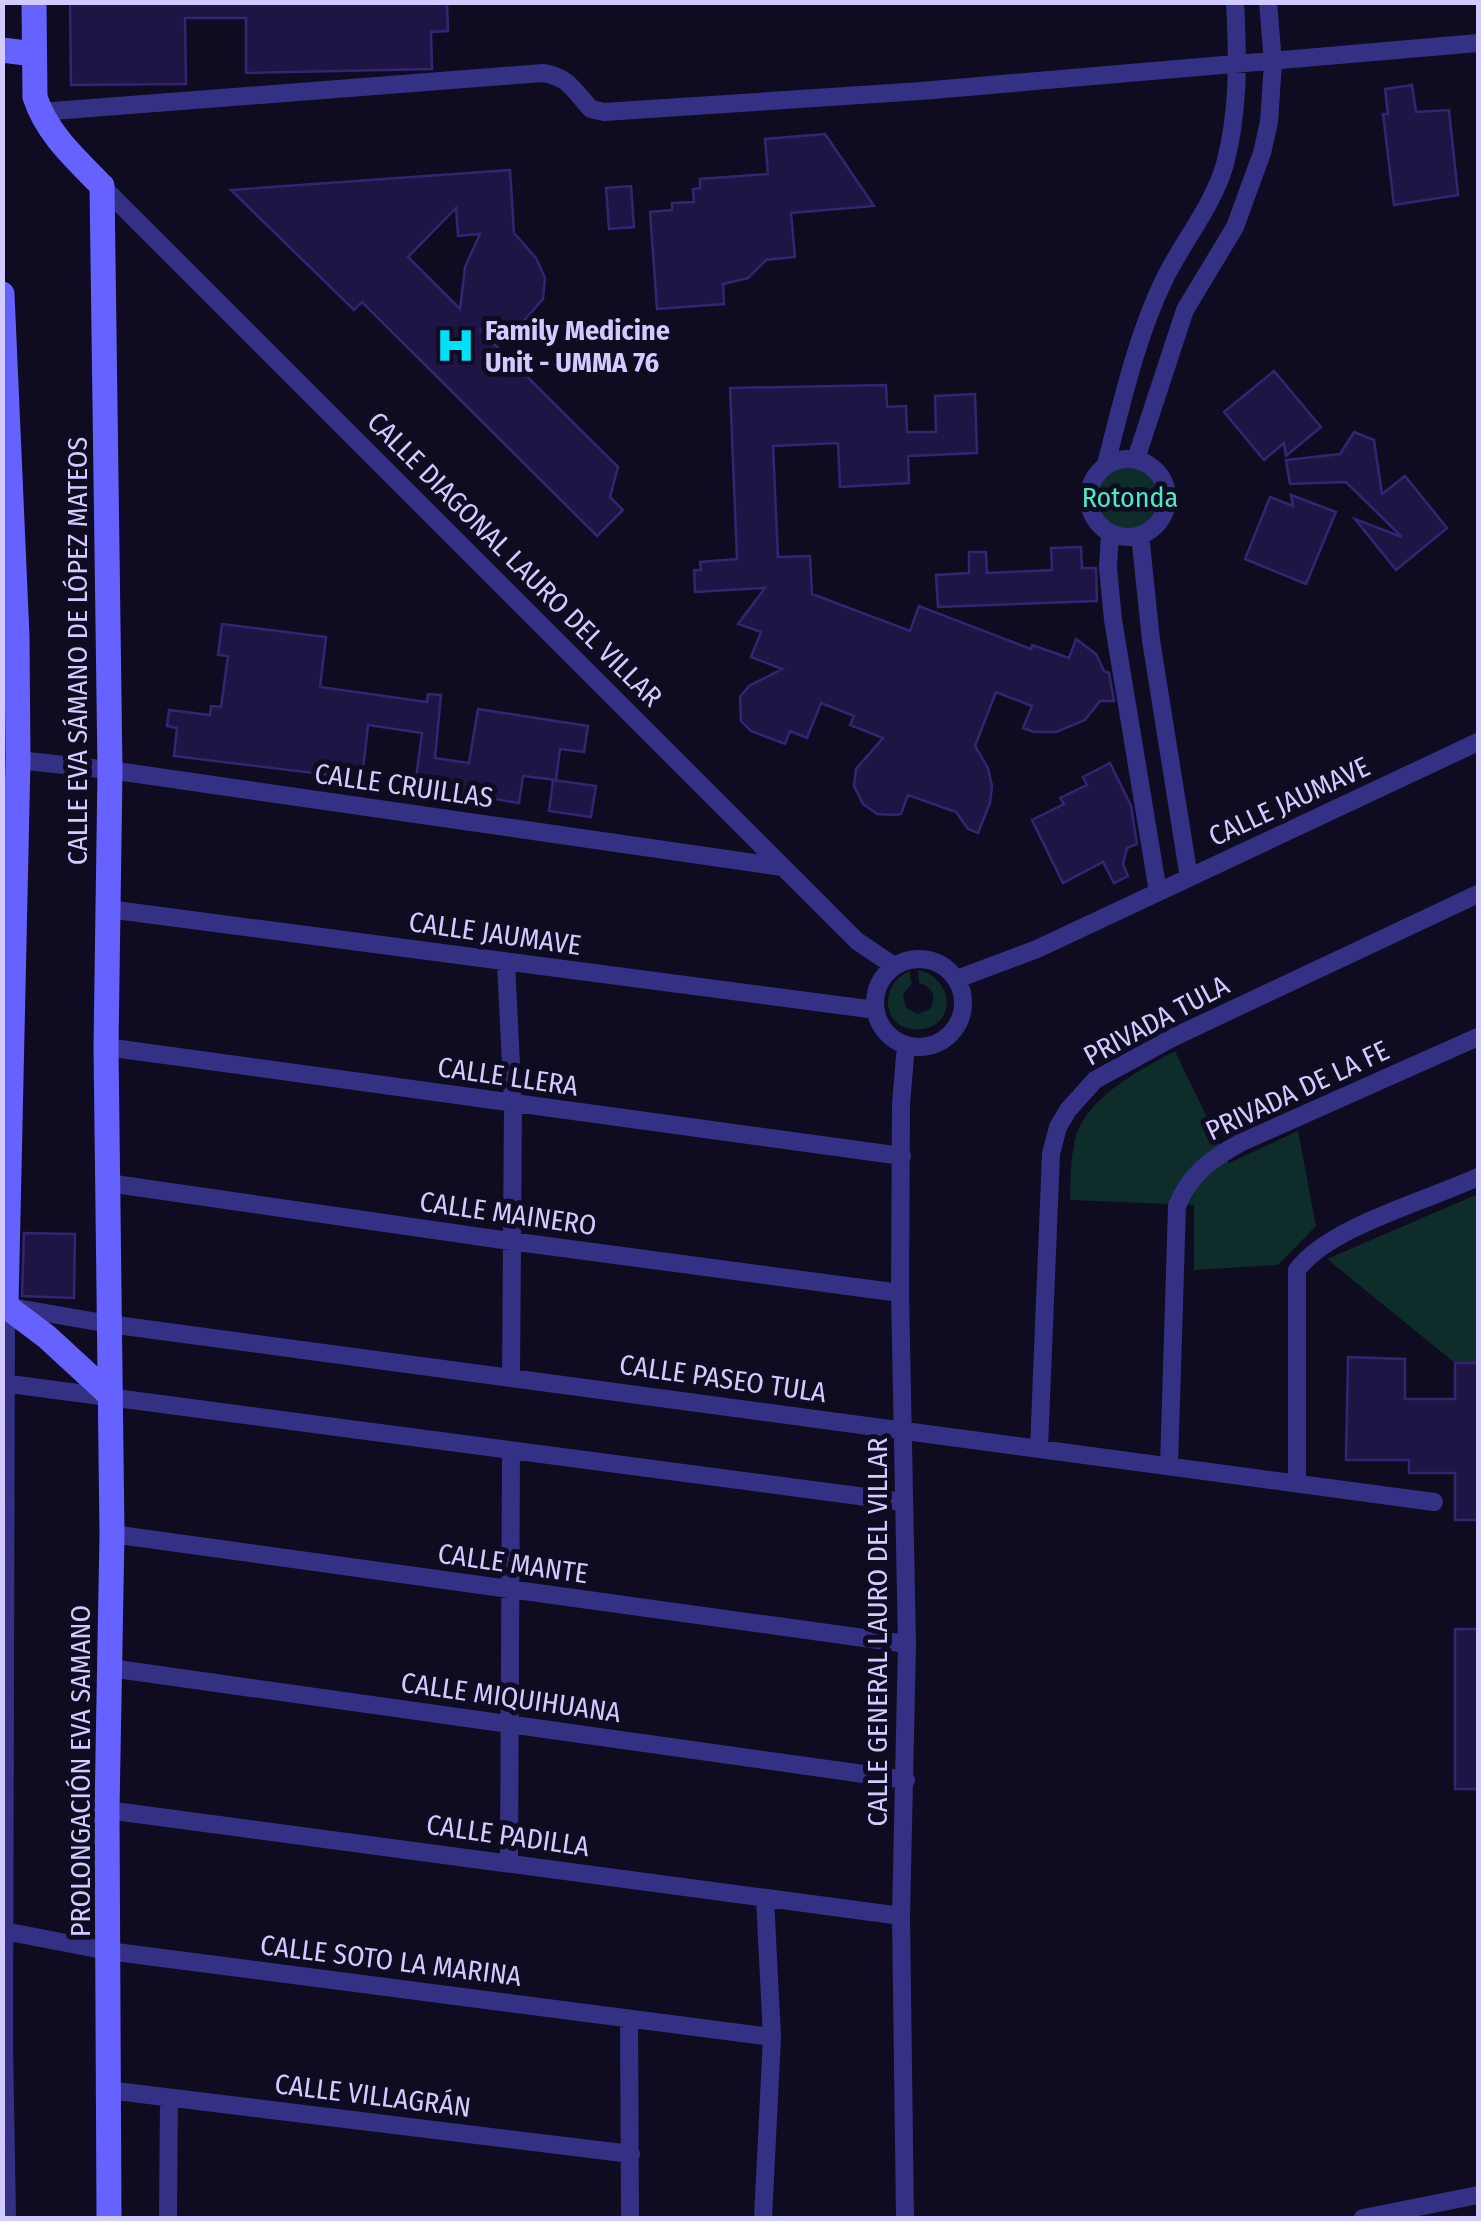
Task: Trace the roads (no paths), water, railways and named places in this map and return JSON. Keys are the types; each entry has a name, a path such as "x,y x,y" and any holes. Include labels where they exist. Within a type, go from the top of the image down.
{"main road":[{"path":"34,2 35,97 40,112 62,145 102,186"},
{"path":"2,50 34,54"},
{"name":"CALLE EVA SÁMANO DE LÓPEZ MATEOS","path":"102,186 110,770 106,1047 109,1324"},
{"path":"2,294 10,636 18,760 4,1306 47,1338 110,1396"},
{"name":"PROLONGACIÓN EVA SAMANO","path":"109,1324 109,2218"}],"street":[{"path":"1106,464 1136,459 1154,468 1166,485 1163,515 1150,531 1130,537 1110,533 1094,520 1088,500 1092,480 1106,464 1137,350 1163,282 1214,193 1225,164 1238,66 1236,2"},
{"path":"1136,459 1185,310 1235,227 1254,179 1269,122 1273,63 1268,2"},
{"path":"40,112 543,73 560,76 573,85 592,109 604,112 1238,66 1478,44"},
{"name":"CALLE DIAGONAL LAURO DEL VILLAR","path":"102,186 856,942 894,966"},
{"path":"1110,533 1112,620 1158,892"},
{"path":"1140,535 1151,640 1189,878"},
{"name":"CALLE JAUMAVE","path":"957,979 1037,949 1478,742"},
{"name":"CALLE CRUILLAS","path":"18,760 782,867"},
{"name":"PRIVADA TULA","path":"1040,1448 1051,1154 1068,1110 1095,1080 1150,1050 1478,894"},
{"name":"CALLE JAUMAVE","path":"108,909 876,1010"},
{"path":"909,960 932,960 957,979 964,1004 957,1026 940,1042 918,1047 906,1045 887,1033 876,1010 877,990 894,966 909,960"},
{"path":"506,962 513,1105 511,1378"},
{"name":"PRIVADA DE LA FE","path":"1169,1466 1177,1206 1184,1188 1212,1158 1240,1142 1478,1036"},
{"name":"CALLE GENERAL LAURO DEL VILLAR","path":"905,2218 901,1916 907,1644 900,1293 902,1076 906,1045"},
{"name":"CALLE LLERA","path":"106,1047 902,1156"},
{"path":"1297,1483 1297,1270 1308,1256 1346,1232 1478,1177"},
{"name":"CALLE MAINERO","path":"108,1183 900,1293"},
{"path":"4,1306 4,2046 8,2218"},
{"name":"CALLE PASEO TULA","path":"4,1306 109,1324 1434,1502"},
{"path":"4,1383 904,1502"},
{"path":"510,1864 511,1451"},
{"name":"CALLE MANTE","path":"112,1534 907,1644"},
{"name":"CALLE MIQUIHUANA","path":"110,1668 906,1780"},
{"name":"CALLE PADILLA","path":"107,1810 901,1916"},
{"path":"763,2218 772,2037 765,1898"},
{"name":"CALLE SOTO LA MARINA","path":"4,1931 108,1952 772,2037"},
{"path":"629,2019 630,2218"},
{"name":"CALLE VILLAGRÁN","path":"108,2090 631,2154"},
{"path":"168,2218 169,2098"},
{"path":"1363,2218 1478,2195"}],"place":[{"name":"Family Medicine Unit - UMMA 76","path":"455,346"}],"park label":[{"name":"Rotonda","path":"1130,497"}]}
